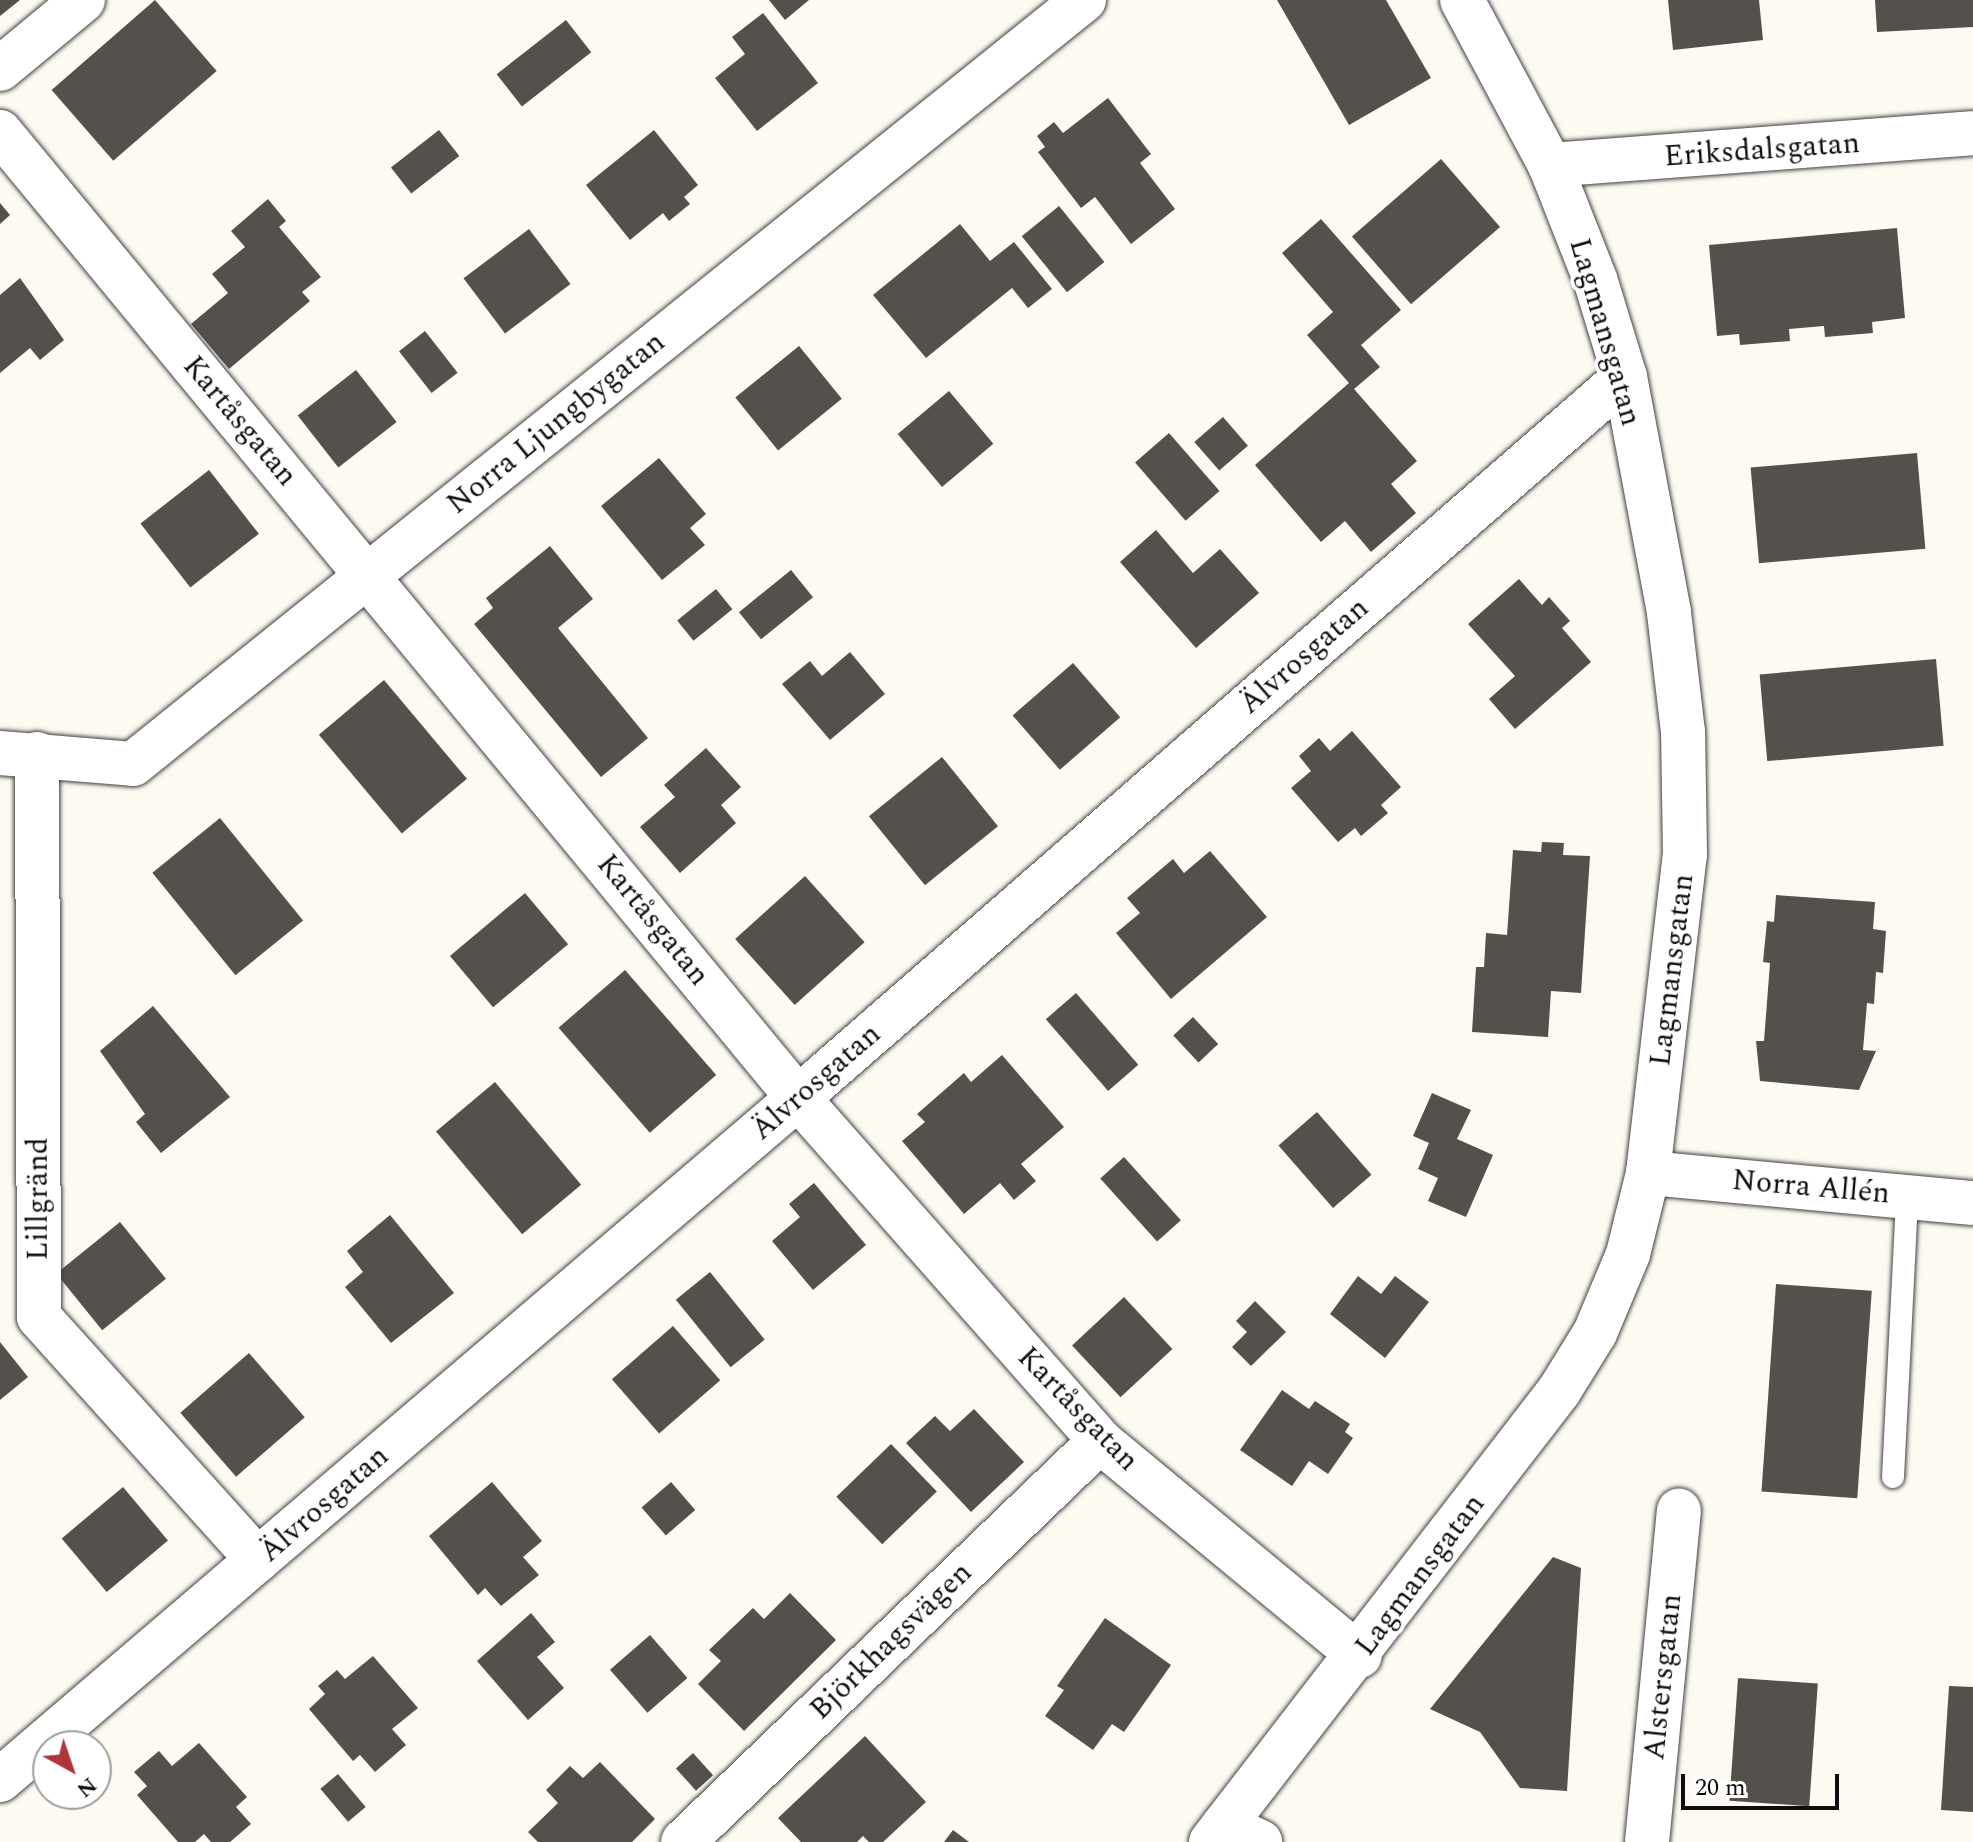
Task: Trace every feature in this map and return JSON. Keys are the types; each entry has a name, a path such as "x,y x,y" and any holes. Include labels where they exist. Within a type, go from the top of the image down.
{"street":[{"path":"0,69 83,0"},
{"name":"Norra Ljungbygatan","path":"19,754 133,764 1084,0"},
{"name":"Lagmansgatan","path":"1232,1836 1360,1656 1559,1391 1595,1333 1628,1254 1648,1173 1685,855 1683,732 1669,612 1625,377 1595,279 1550,165 1462,0"},
{"name":"Kartåsgatan","path":"0,132 798,1098 1100,1441 1360,1656"},
{"name":"Eriksdalsgatan","path":"1550,165 1973,133"},
{"name":"Älvrosgatan","path":"0,1780 798,1098 1625,377"},
{"name":"Lillgränd","path":"19,754 39,1317 258,1560"},
{"name":"Norra Allén","path":"1648,1173 1973,1203"},
{"name":"Björkhagsvägen","path":"683,1842 1100,1441"},
{"name":"Alstersgatan","path":"1647,1842 1679,1511"}],"lane":[{"path":"1893,1477 1907,1196"}],"building":[{"path":"0,0 20,0 0,16"},
{"path":"155,0 217,71 113,161 52,90"},
{"path":"769,0 809,0 785,20"},
{"path":"1277,0 1386,0 1431,78 1349,125"},
{"path":"1668,0 1759,0 1763,40 1673,50"},
{"path":"1875,0 1973,0 1973,27 1877,32"},
{"path":"763,13 818,83 757,131 715,78 745,54 732,37"},
{"path":"566,20 591,52 522,106 497,74"},
{"path":"1108,98 1151,154 1140,163 1175,209 1131,244 1095,197 1081,208 1038,152 1045,147 1037,136 1054,122 1063,133"},
{"path":"439,130 459,156 411,194 391,168"},
{"path":"654,130 698,185 684,197 690,204 669,221 663,213 630,240 586,185"},
{"path":"1441,159 1500,227 1411,304 1352,236"},
{"path":"268,199 286,221 279,227 321,277 302,292 310,301 229,369 191,324 228,293 212,274 245,247 231,231"},
{"path":"0,203 10,215 0,224"},
{"path":"1059,206 1104,262 1067,292 1022,236"},
{"path":"1321,219 1401,310 1361,345 1380,367 1354,389 1417,461 1391,484 1416,513 1371,552 1345,521 1321,542 1255,465 1349,383 1307,335 1333,312 1282,253"},
{"path":"960,224 990,261 1014,242 1052,289 1028,308 1012,288 926,358 873,295"},
{"path":"1897,228 1905,318 1872,322 1873,333 1825,337 1824,326 1789,329 1790,341 1740,345 1739,334 1717,336 1709,245"},
{"path":"529,229 571,284 505,333 464,278"},
{"path":"20,278 64,340 40,360 30,348 0,373 0,295"},
{"path":"425,331 458,373 432,393 399,351"},
{"path":"799,346 842,399 778,450 735,398"},
{"path":"356,370 397,422 338,468 298,416"},
{"path":"949,391 993,444 942,487 898,434"},
{"path":"1223,417 1248,446 1219,471 1194,442"},
{"path":"1169,433 1220,491 1186,521 1135,463"},
{"path":"1917,453 1925,549 1759,563 1751,468"},
{"path":"659,458 706,514 690,528 705,545 662,580 601,506"},
{"path":"209,470 259,534 190,587 140,524"},
{"path":"1156,530 1193,573 1220,549 1259,593 1196,648 1120,562"},
{"path":"550,546 593,599 558,628 648,738 601,777 474,624 493,608 486,598"},
{"path":"791,570 813,597 761,639 739,612"},
{"path":"1519,579 1542,605 1549,597 1570,621 1562,628 1591,662 1515,729 1489,699 1515,676 1468,624"},
{"path":"716,589 732,609 694,641 677,620"},
{"path":"850,652 885,694 830,740 782,684 810,661 822,676"},
{"path":"1936,659 1944,746 1767,761 1760,674"},
{"path":"1073,663 1120,717 1060,770 1013,715"},
{"path":"384,680 467,779 402,833 319,735"},
{"path":"1352,731 1401,787 1381,805 1388,813 1361,836 1355,828 1338,842 1291,788 1311,771 1299,756 1319,738 1330,751"},
{"path":"706,748 741,787 721,805 736,823 680,873 640,827 675,797 664,785"},
{"path":"942,757 998,826 925,885 869,816"},
{"path":"220,818 303,921 235,975 152,873"},
{"path":"1542,842 1564,843 1563,855 1590,856 1581,993 1551,991 1548,1037 1472,1032 1476,967 1484,967 1486,933 1507,935 1513,850 1541,852"},
{"path":"1210,851 1267,917 1171,999 1116,933 1140,913 1127,898 1173,859 1184,873"},
{"path":"805,876 865,942 795,1005 735,939"},
{"path":"525,893 568,944 493,1007 450,956"},
{"path":"1776,895 1875,902 1873,929 1886,931 1883,973 1876,972 1874,1004 1867,1003 1863,1050 1876,1051 1859,1090 1760,1081 1756,1041 1764,1041 1770,963 1763,962 1767,921 1774,922"},
{"path":"625,970 716,1075 650,1133 559,1028"},
{"path":"1076,993 1138,1065 1108,1091 1046,1019"},
{"path":"153,1006 230,1097 161,1153 136,1122 145,1114 100,1051"},
{"path":"1193,1017 1218,1044 1198,1062 1173,1035"},
{"path":"1002,1055 1064,1127 1021,1164 1036,1181 1014,1200 1000,1183 964,1214 902,1141 925,1122 917,1114 964,1073 971,1082"},
{"path":"495,1082 581,1185 522,1234 436,1131"},
{"path":"1432,1093 1471,1110 1457,1139 1493,1155 1466,1217 1428,1201 1438,1178 1418,1169 1429,1143 1413,1136"},
{"path":"1317,1112 1371,1175 1333,1208 1279,1145"},
{"path":"1124,1157 1181,1220 1157,1242 1100,1178"},
{"path":"814,1183 866,1245 813,1290 772,1241 800,1217 789,1204"},
{"path":"390,1215 454,1293 391,1343 345,1287 363,1272 347,1251"},
{"path":"120,1222 166,1279 102,1330 56,1274"},
{"path":"710,1272 765,1340 731,1367 676,1300"},
{"path":"1358,1276 1381,1294 1395,1276 1429,1302 1385,1358 1330,1314"},
{"path":"1776,1284 1872,1291 1857,1498 1761,1491"},
{"path":"1124,1297 1172,1349 1120,1397 1072,1345"},
{"path":"1255,1301 1286,1332 1251,1366 1232,1347 1247,1332 1236,1321"},
{"path":"673,1326 720,1380 659,1433 612,1379"},
{"path":"0,1342 28,1377 0,1400"},
{"path":"249,1353 305,1417 236,1477 180,1413"},
{"path":"1282,1390 1309,1409 1315,1401 1350,1424 1345,1432 1353,1438 1328,1474 1309,1461 1292,1486 1240,1450"},
{"path":"974,1409 1024,1462 971,1512 906,1443 935,1416 950,1431"},
{"path":"891,1444 937,1491 882,1544 836,1497"},
{"path":"492,1482 542,1541 523,1557 539,1575 501,1606 485,1588 478,1595 429,1536"},
{"path":"671,1482 695,1510 666,1536 642,1508"},
{"path":"123,1487 168,1541 107,1592 62,1538"},
{"path":"1553,1557 1581,1568 1567,1791 1520,1788 1480,1732 1430,1709"},
{"path":"790,1593 836,1640 744,1731 698,1684 721,1661 709,1650 753,1608 764,1619"},
{"path":"531,1613 555,1642 537,1657 564,1688 528,1720 477,1661"},
{"path":"1105,1618 1171,1665 1124,1732 1112,1724 1093,1750 1045,1716 1064,1690 1057,1686"},
{"path":"650,1635 687,1678 647,1713 610,1670"},
{"path":"373,1656 418,1708 392,1729 406,1745 375,1772 360,1755 353,1761 309,1709 325,1694 318,1686 337,1670 345,1679"},
{"path":"1738,1678 1818,1684 1809,1806 1729,1801"},
{"path":"1949,1686 1973,1687 1973,1812 1941,1810"},
{"path":"865,1736 926,1802 883,1842 869,1842 863,1836 857,1842 801,1842 778,1818"},
{"path":"199,1743 247,1797 236,1807 251,1824 230,1842 211,1842 204,1834 195,1842 178,1842 137,1795 147,1786 134,1772 159,1751 172,1766"},
{"path":"693,1753 713,1775 696,1791 676,1768"},
{"path":"600,1762 655,1819 632,1842 538,1842 528,1832 558,1803 546,1790 570,1766 583,1778"},
{"path":"338,1774 366,1807 348,1822 320,1789"},
{"path":"953,1830 969,1842 944,1842"}]}
